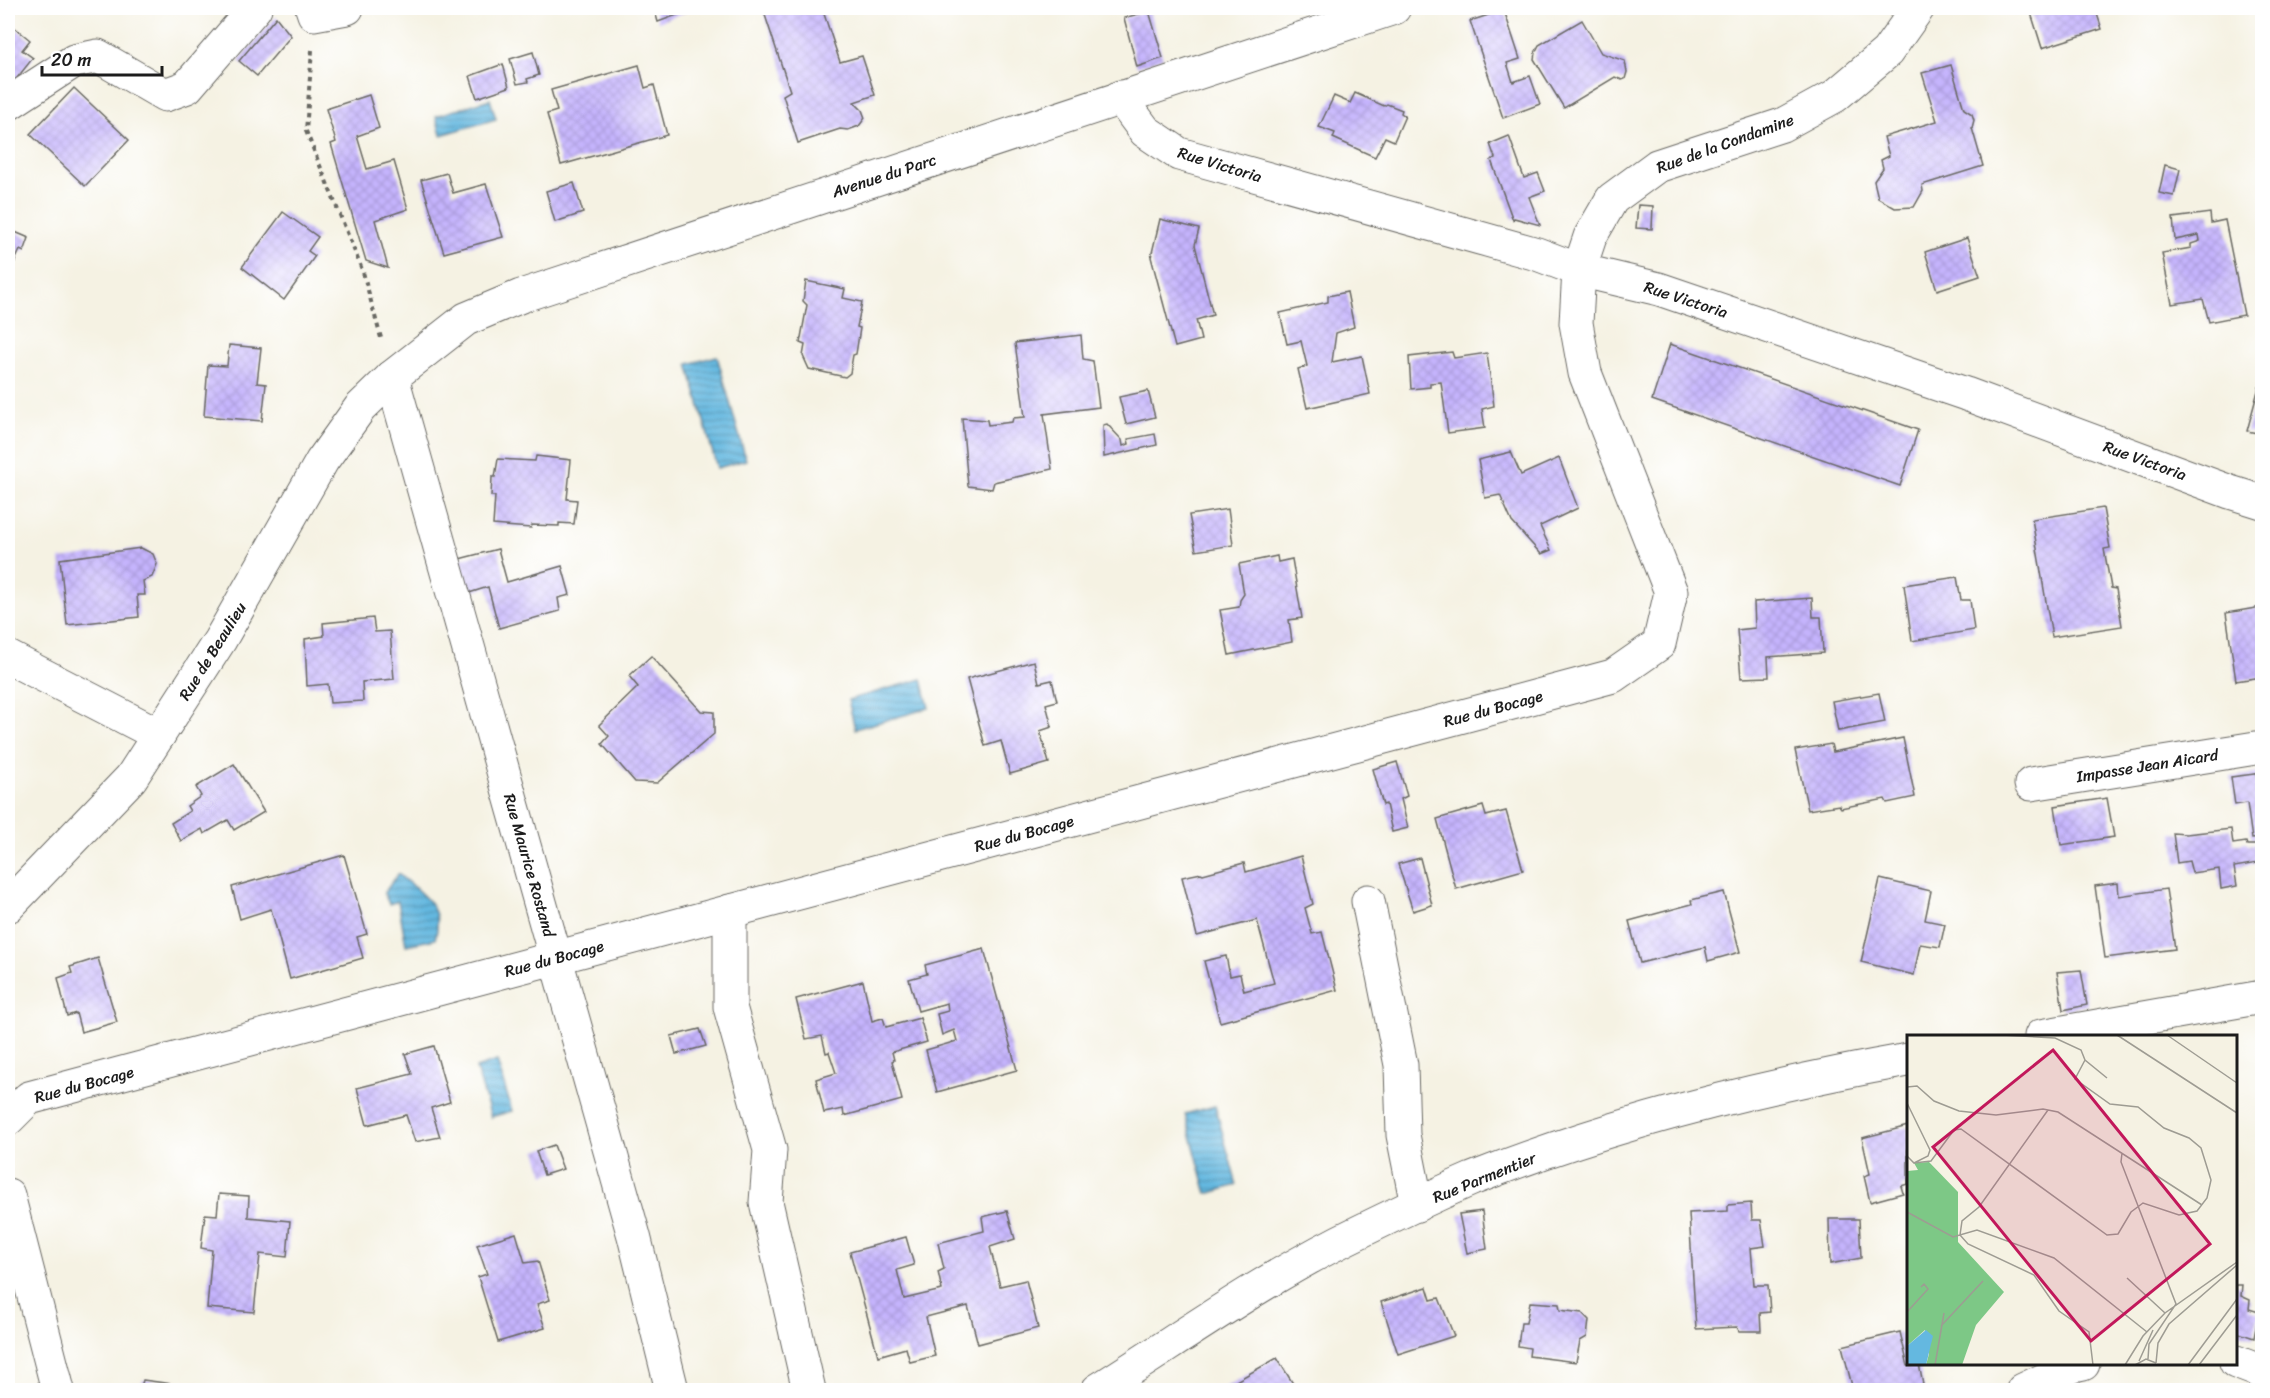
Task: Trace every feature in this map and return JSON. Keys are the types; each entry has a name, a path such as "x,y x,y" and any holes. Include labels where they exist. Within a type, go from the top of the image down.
{"street":[{"path":"8,104 74,61 98,56 165,95 187,87 255,8"},
{"path":"313,11 347,8"},
{"name":"Avenue du Parc","path":"392,377 466,319 521,296 1394,8"},
{"name":"Rue de la Condamine","path":"1579,270 1590,237 1612,199 1657,166 1782,125 1835,96 1887,52 1918,8"},
{"name":"Rue Victoria","path":"1120,97 1145,131 1179,154 1525,251 1579,270 1659,289 1966,394 2262,502"},
{"name":"Rue du Bocage","path":"8,1119 29,1098 1613,676 1659,644 1671,592 1585,373 1576,322 1579,270"},
{"name":"Rue de Beaulieu","path":"8,906 131,777 220,640 322,461 360,408 392,377"},
{"name":"Rue Maurice Rostand","path":"392,377 557,957 634,1236 672,1390"},
{"path":"8,657 159,735"},
{"name":"Impasse Jean Aicard","path":"2031,784 2262,747"},
{"path":"1368,902 1401,1065 1403,1135 1417,1205"},
{"path":"730,911 730,1007 770,1150 766,1202 809,1390"},
{"path":"2047,1035 2262,997"},
{"name":"Rue Parmentier","path":"1098,1390 1274,1279 1359,1232 1472,1180 1576,1141 1724,1100 1834,1073 1907,1060"},
{"path":"8,1195 58,1390"},
{"path":"2237,1363 2262,1372"},
{"path":"2023,1390 2078,1365"}],"path":[{"path":"313,11 306,131 363,272 392,377"}],"water":[{"path":"490,99 496,119 441,135 436,116"},
{"path":"717,356 746,460 717,468 688,364"},
{"path":"922,679 929,708 855,729 848,700"},
{"path":"398,874 422,894 433,909 437,918 435,939 406,945 398,901 389,904 384,893"},
{"path":"497,1061 512,1111 491,1117 476,1068"},
{"path":"1215,1106 1237,1185 1207,1194 1185,1114"}],"building":[{"path":"654,8 696,8 658,22"},
{"path":"822,8 840,62 862,56 875,95 854,102 862,110 865,118 859,126 848,130 840,129 798,143 783,95 790,91 763,9"},
{"path":"2050,8 2095,8 2102,29 2042,48 2031,13"},
{"path":"1504,10 1520,59 1507,63 1513,82 1530,76 1540,104 1503,118 1470,21"},
{"path":"1149,11 1163,58 1137,67 1124,18"},
{"path":"276,17 291,36 257,76 239,61"},
{"path":"1582,20 1601,53 1625,61 1627,72 1625,79 1615,77 1564,108 1534,59 1535,53 1539,45"},
{"path":"8,22 30,40 22,50 33,58 13,83 8,80"},
{"path":"533,52 539,75 527,79 528,82 517,84 510,59"},
{"path":"503,64 509,87 477,98 470,76"},
{"path":"639,65 645,88 654,85 667,135 561,165 547,114 557,111 551,90"},
{"path":"1951,65 1964,109 1972,114 1974,120 1972,128 1983,166 1922,185 1923,191 1914,207 1895,208 1878,198 1874,181 1883,168 1881,160 1889,156 1884,137 1937,121 1922,73"},
{"path":"74,88 129,140 85,186 30,134"},
{"path":"1355,93 1384,106 1387,104 1402,110 1401,113 1405,116 1394,141 1385,137 1375,157 1333,138 1335,133 1319,127 1334,96 1350,103"},
{"path":"369,95 379,128 357,136 367,169 394,161 408,209 375,220 388,268 366,261 331,144 336,142 326,109"},
{"path":"1509,136 1524,178 1538,173 1545,191 1529,197 1540,225 1514,218 1513,220 1491,160 1495,158 1490,144"},
{"path":"2165,165 2180,169 2174,196 2159,193"},
{"path":"447,173 453,193 486,184 503,237 444,253 421,180"},
{"path":"574,183 583,213 555,222 546,191"},
{"path":"1638,205 1653,206 1652,229 1636,228"},
{"path":"283,212 318,237 308,251 315,256 284,300 242,267"},
{"path":"2210,213 2211,223 2225,220 2244,315 2209,322 2203,299 2172,304 2162,253 2191,248 2191,244 2200,241 2199,235 2175,240 2173,218"},
{"path":"1160,219 1199,229 1195,245 1213,315 1196,320 1201,340 1175,347 1151,257"},
{"path":"8,229 29,238 24,252 20,250 8,277"},
{"path":"1967,238 1980,276 1937,290 1925,252"},
{"path":"806,281 845,289 843,298 862,302 857,327 860,328 856,354 853,355 850,373 845,377 809,369 803,356 805,345 800,343 807,305 803,301"},
{"path":"1347,292 1354,327 1336,333 1332,362 1362,356 1370,394 1307,408 1298,369 1307,366 1301,341 1287,344 1280,313 1328,302 1328,296"},
{"path":"1081,335 1083,359 1093,361 1099,407 1044,414 1052,469 994,482 992,489 968,486 962,418 987,420 988,425 1012,422 1013,418 1025,417 1015,343"},
{"path":"1670,344 1918,430 1900,486 1652,400"},
{"path":"229,345 261,348 257,383 266,384 262,421 204,416 208,365 227,366"},
{"path":"1452,352 1454,358 1487,353 1494,406 1482,409 1485,428 1448,433 1441,382 1430,383 1430,387 1411,389 1409,357"},
{"path":"2259,387 2262,388 2262,434 2247,431"},
{"path":"1148,391 1155,417 1126,424 1119,397"},
{"path":"1107,424 1122,440 1123,446 1129,444 1128,439 1155,434 1157,445 1104,457 1103,425"},
{"path":"1511,452 1521,475 1559,458 1578,508 1540,526 1551,550 1541,554 1512,522 1500,495 1485,498 1478,460"},
{"path":"536,456 571,460 567,499 577,500 574,524 532,525 531,528 493,525 495,496 491,496 492,477 495,477 498,459 535,461"},
{"path":"2103,508 2110,548 2104,549 2111,588 2116,589 2122,626 2052,637 2032,519"},
{"path":"1228,509 1233,545 1196,551 1189,515"},
{"path":"141,548 153,554 157,564 152,577 143,581 145,595 137,595 139,617 67,625 60,559"},
{"path":"498,549 507,582 562,566 570,595 558,598 560,611 499,628 488,587 469,593 459,559"},
{"path":"1277,556 1278,562 1292,559 1302,618 1289,620 1292,642 1229,655 1220,610 1239,607 1244,594 1239,564"},
{"path":"1957,577 1961,600 1970,600 1974,630 1912,641 1904,585"},
{"path":"1812,598 1813,617 1821,617 1823,653 1768,657 1769,677 1741,678 1737,630 1755,628 1754,602"},
{"path":"2262,607 2262,677 2236,681 2226,613"},
{"path":"373,618 375,632 390,631 394,679 362,682 363,701 330,703 328,684 307,686 305,639 324,636 323,623"},
{"path":"651,656 701,711 714,712 714,734 657,783 635,782 602,744 609,736 599,725 638,687 629,676"},
{"path":"1034,661 1039,683 1052,680 1057,701 1046,704 1052,727 1040,731 1049,763 1010,774 1001,741 985,746 967,679"},
{"path":"1879,693 1885,722 1838,731 1832,701"},
{"path":"1903,738 1915,797 1887,803 1885,799 1841,808 1839,805 1808,810 1795,750 1831,744 1833,752"},
{"path":"1397,762 1407,796 1401,799 1408,828 1392,832 1386,804 1383,805 1373,769"},
{"path":"234,764 264,812 234,830 228,820 204,834 202,829 181,841 171,823 190,811 187,806 201,796 196,787"},
{"path":"2262,773 2262,838 2252,839 2247,803 2235,805 2231,777"},
{"path":"2107,798 2114,837 2061,845 2055,806"},
{"path":"1483,806 1486,816 1506,811 1523,870 1456,889 1437,819"},
{"path":"2231,829 2233,844 2246,842 2247,845 2256,845 2258,863 2234,867 2237,886 2221,889 2219,869 2192,873 2189,861 2177,863 2173,833 2186,834"},
{"path":"344,855 367,934 357,937 363,958 290,979 271,909 240,919 232,887"},
{"path":"1301,856 1313,904 1305,908 1312,934 1322,932 1337,990 1220,1022 1204,961 1226,956 1230,976 1240,974 1244,991 1274,983 1257,920 1197,936 1182,877 1244,863 1246,872"},
{"path":"1420,858 1432,905 1413,911 1398,864"},
{"path":"1880,879 1931,891 1925,920 1945,924 1940,947 1920,944 1914,975 1861,962"},
{"path":"2118,883 2119,896 2166,889 2175,949 2105,958 2095,886"},
{"path":"1724,892 1740,952 1708,961 1705,947 1640,963 1629,921 1692,904 1691,900"},
{"path":"984,949 1017,1070 937,1092 926,1050 957,1041 954,1030 942,1035 937,1014 948,1011 947,1003 918,1011 909,979 927,974 925,965"},
{"path":"98,958 117,1022 81,1032 76,1013 67,1016 58,978 72,973 70,967"},
{"path":"2081,970 2087,1005 2063,1010 2057,972"},
{"path":"863,981 872,1021 883,1018 886,1027 920,1018 927,1042 892,1052 894,1060 892,1061 902,1100 844,1116 843,1109 824,1113 816,1079 836,1073 829,1052 826,1053 822,1036 806,1039 796,999"},
{"path":"700,1029 706,1046 676,1054 671,1036"},
{"path":"434,1046 450,1102 431,1108 440,1137 415,1142 406,1115 367,1125 357,1088 412,1074 405,1054"},
{"path":"1907,1126 1907,1184 1901,1186 1903,1193 1870,1202 1864,1176 1870,1174 1862,1138"},
{"path":"554,1145 563,1169 544,1175 536,1151"},
{"path":"219,1194 249,1196 248,1217 290,1221 287,1257 260,1254 254,1312 207,1308 212,1250 201,1248 205,1214 217,1215"},
{"path":"1751,1203 1752,1220 1761,1220 1765,1246 1751,1248 1754,1285 1768,1285 1770,1312 1760,1313 1761,1331 1739,1331 1737,1327 1696,1329 1689,1213 1728,1211 1728,1205"},
{"path":"1007,1211 1015,1239 990,1247 1000,1286 1026,1280 1038,1328 978,1344 968,1306 926,1317 935,1356 910,1362 906,1348 878,1356 850,1252 906,1237 914,1265 897,1270 904,1299 942,1290 938,1272 944,1269 938,1243 984,1231 982,1217"},
{"path":"1482,1211 1487,1249 1467,1253 1459,1214"},
{"path":"1829,1219 1859,1219 1861,1258 1830,1264"},
{"path":"516,1233 525,1263 538,1261 550,1300 537,1304 545,1328 498,1342 478,1277 487,1274 477,1245"},
{"path":"2237,1285 2242,1285 2241,1296 2250,1300 2249,1309 2259,1312 2254,1338 2237,1332"},
{"path":"1427,1287 1431,1300 1439,1298 1454,1336 1398,1354 1381,1302"},
{"path":"1530,1302 1559,1304 1560,1310 1582,1313 1589,1320 1587,1337 1580,1341 1576,1362 1529,1356 1530,1348 1518,1346 1521,1323 1526,1323"},
{"path":"1900,1332 1907,1365 1919,1365 1924,1390 1853,1390 1842,1346"},
{"path":"1277,1358 1297,1390 1220,1390"},
{"path":"143,1380 172,1384 171,1390 140,1390"}]}
